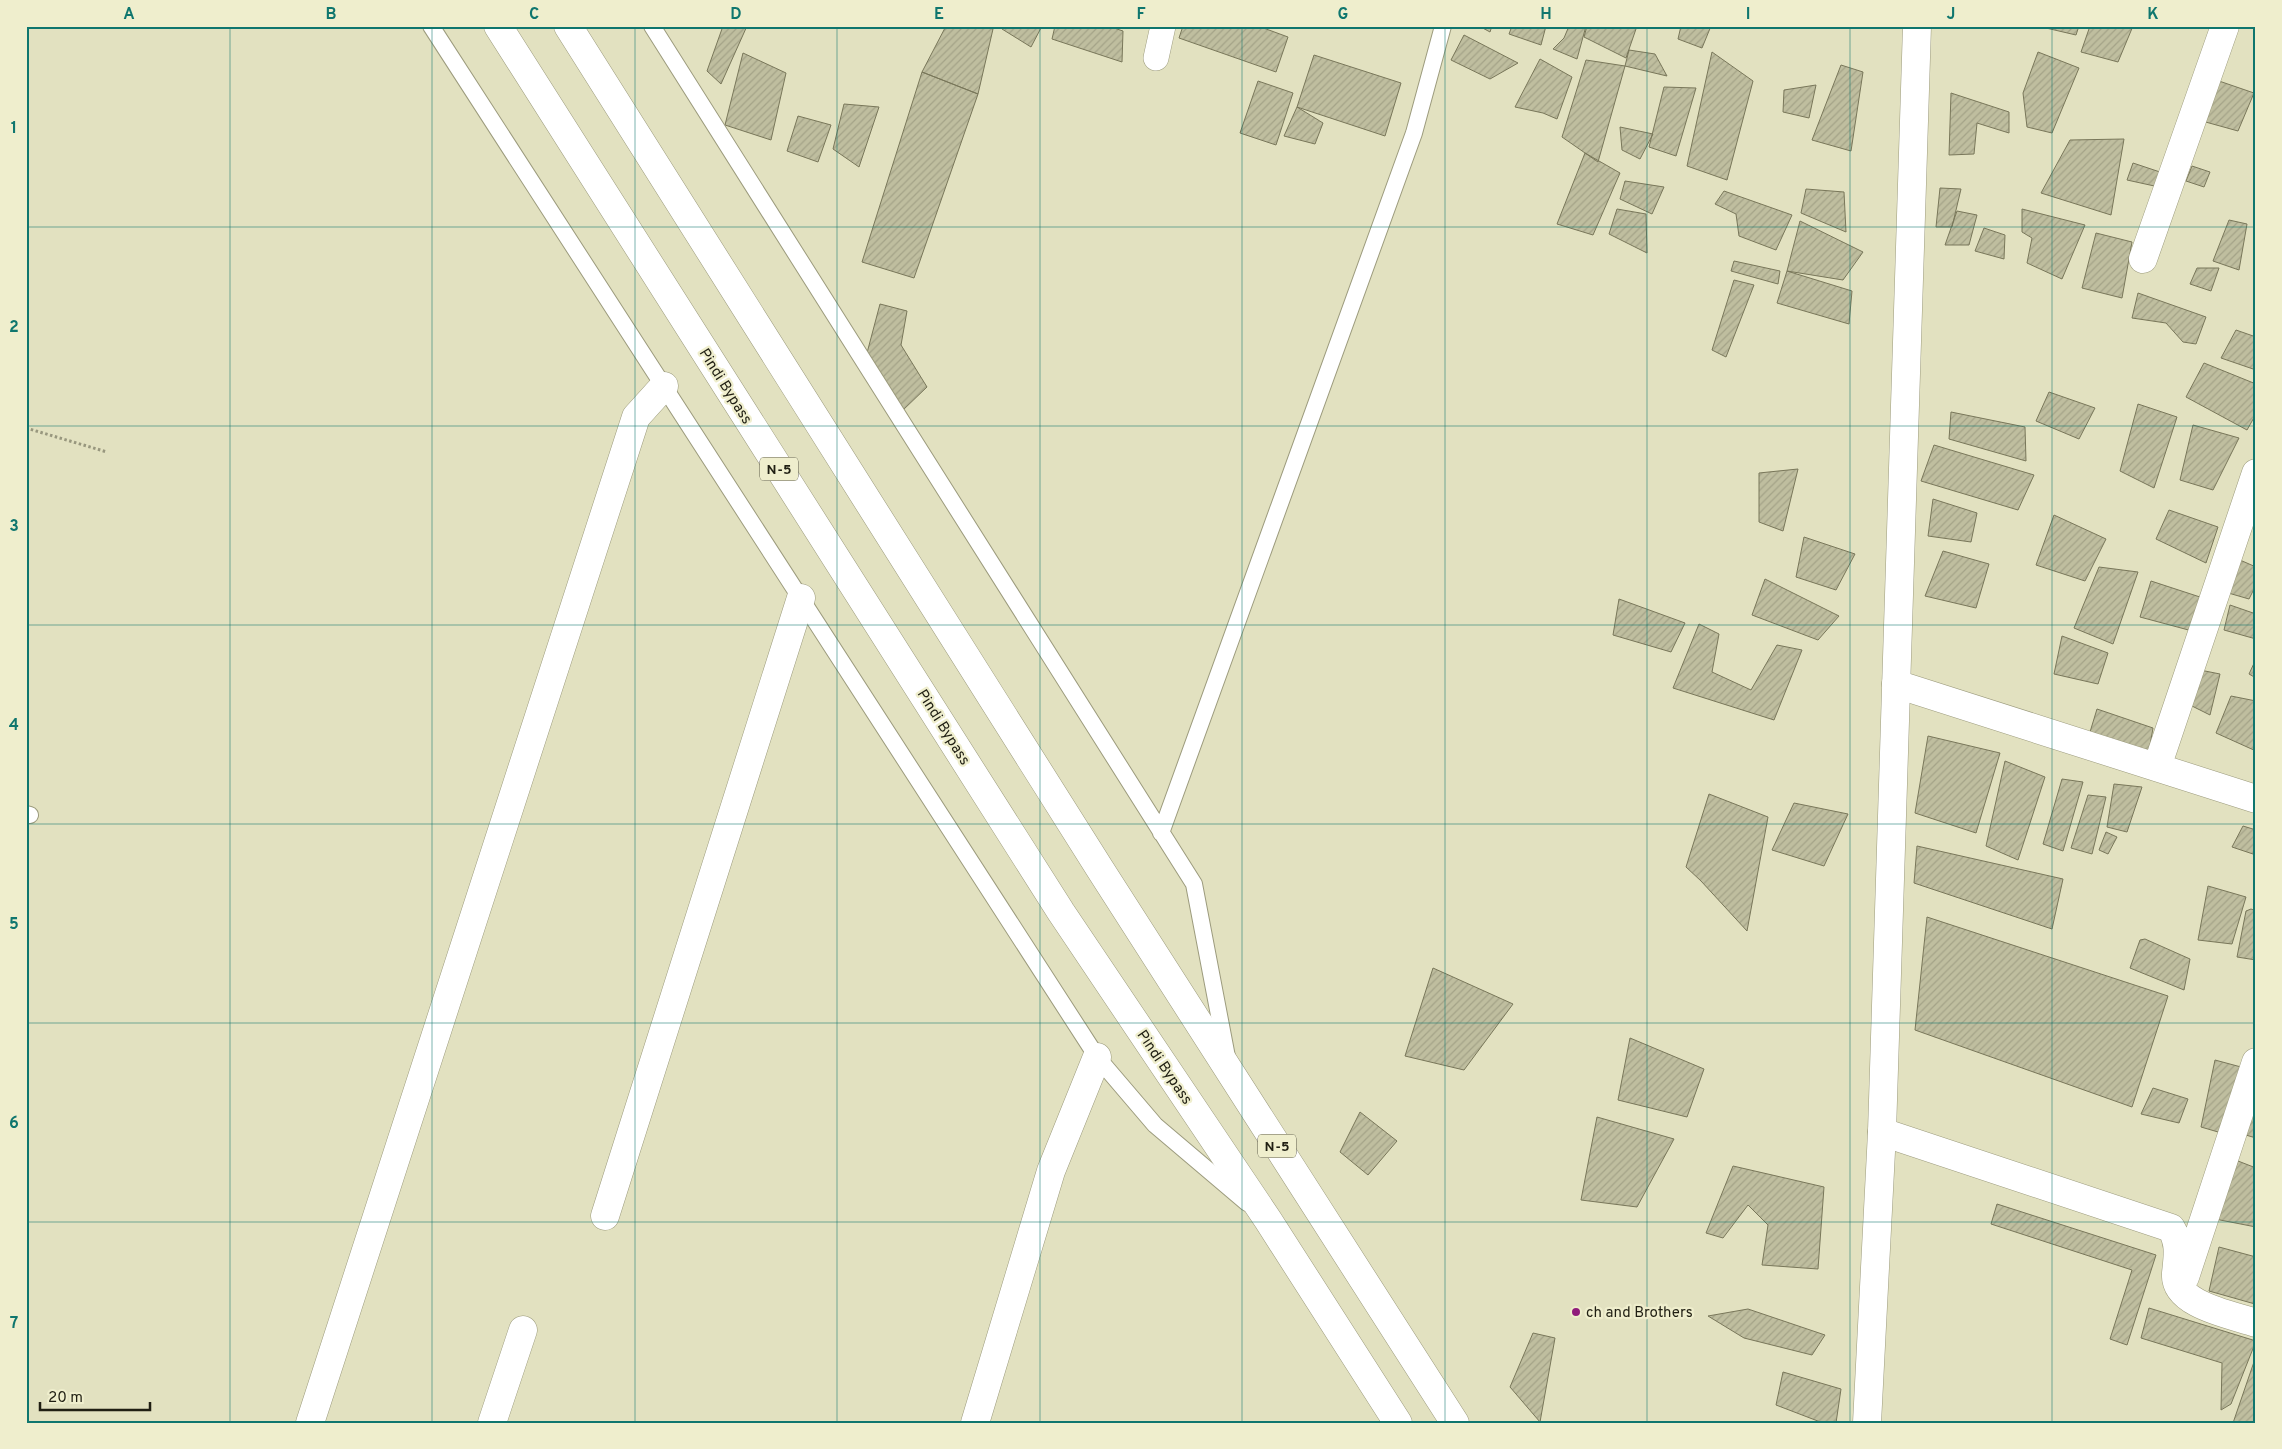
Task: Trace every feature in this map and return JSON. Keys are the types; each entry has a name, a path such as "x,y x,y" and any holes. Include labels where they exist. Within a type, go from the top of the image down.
{"main road":[{"name":"Pindi Bypass","path":"498,26 1061,912 1268,1220 1398,1423"},
{"name":"N-5","path":"568,26 1100,869 1455,1423"},
{"path":"1867,1423 1882,1132 1917,26"},
{"path":"2143,259 2225,26"},
{"path":"310,1423 636,417 664,386"},
{"path":"2156,767 2256,473"},
{"path":"605,1216 801,598"},
{"path":"1896,684 2256,799"},
{"path":"975,1423 1051,1171 1097,1057"},
{"path":"2181,1290 2256,1062"},
{"path":"1882,1132 2157,1222 2170,1228 2178,1239 2176,1276 2181,1290 2194,1303 2256,1323"},
{"path":"492,1423 524,1330"}],"street":[{"path":"1156,58 1163,26"}],"lane":[{"path":"431,26 1097,1057 1155,1125 1268,1220"},
{"path":"652,26 1194,884 1230,1073"},
{"path":"1161,833 1414,133 1443,26"}],"path":[{"path":"26,428 108,452"}],"building":[{"path":"723,26 747,26 721,84 707,71"},
{"path":"946,26 979,26 993,29 978,94 922,72"},
{"path":"1002,26 1042,26 1031,47 1002,29"},
{"path":"1055,26 1108,26 1123,31 1122,62 1052,39"},
{"path":"1183,26 1258,26 1288,37 1276,72 1179,38"},
{"path":"1479,26 1492,26 1490,32"},
{"path":"1512,26 1546,26 1541,45 1509,34"},
{"path":"1569,26 1586,26 1577,59 1553,49 1564,38"},
{"path":"1587,26 1637,26 1626,58 1584,37"},
{"path":"1681,26 1711,26 1702,48 1678,39"},
{"path":"2046,26 2079,26 2076,35 2046,28"},
{"path":"2090,26 2133,26 2118,62 2081,52"},
{"path":"1464,35 1518,63 1490,79 1451,60"},
{"path":"1629,50 1655,54 1667,76 1625,66"},
{"path":"1712,52 1753,81 1727,180 1687,166"},
{"path":"2038,52 2079,68 2052,133 2027,127 2023,93"},
{"path":"743,53 786,73 771,140 725,125"},
{"path":"1314,55 1401,83 1385,136 1297,107"},
{"path":"1540,59 1572,77 1557,119 1543,113 1515,107"},
{"path":"1586,60 1625,66 1598,162 1562,137"},
{"path":"1841,65 1863,72 1851,151 1812,140"},
{"path":"922,72 978,94 914,278 862,262"},
{"path":"1258,81 1293,93 1276,145 1240,133"},
{"path":"2219,81 2254,93 2238,131 2202,121"},
{"path":"1816,85 1809,118 1783,112 1784,90"},
{"path":"1664,87 1696,88 1676,156 1649,147"},
{"path":"1951,93 2009,112 2009,133 1977,123 1974,154 1949,155"},
{"path":"844,104 879,107 859,167 833,149"},
{"path":"1297,107 1323,123 1315,144 1284,136"},
{"path":"798,116 831,125 818,162 787,151"},
{"path":"1620,127 1653,134 1640,159 1622,150"},
{"path":"2124,139 2111,215 2041,193 2070,140"},
{"path":"1585,153 1620,173 1593,235 1557,224"},
{"path":"2133,163 2160,172 2159,187 2127,180"},
{"path":"2192,166 2210,172 2204,187 2186,181"},
{"path":"1625,181 1664,187 1652,214 1620,199"},
{"path":"1940,188 1961,189 1952,227 1936,227"},
{"path":"1806,189 1844,192 1846,232 1801,213"},
{"path":"1724,191 1792,215 1776,250 1739,236 1736,214 1715,204"},
{"path":"1617,209 1646,214 1647,253 1609,234"},
{"path":"2022,209 2085,225 2062,279 2027,263 2032,238 2022,232"},
{"path":"1957,211 1977,215 1969,245 1945,245"},
{"path":"2229,220 2247,224 2239,270 2213,261"},
{"path":"1800,221 1863,252 1843,280 1787,271"},
{"path":"1984,228 2005,235 2004,259 1975,251"},
{"path":"2096,233 2132,242 2122,298 2082,288"},
{"path":"1734,261 1780,271 1778,284 1731,271"},
{"path":"2197,268 2219,268 2211,291 2190,284"},
{"path":"1787,271 1852,291 1849,324 1777,303"},
{"path":"1734,280 1754,285 1726,357 1712,350"},
{"path":"2138,293 2206,317 2196,344 2183,342 2166,323 2132,318"},
{"path":"880,304 907,311 901,345 927,387 902,411 867,353"},
{"path":"2236,330 2256,337 2256,370 2221,358"},
{"path":"2204,363 2256,384 2256,414 2247,430 2186,397"},
{"path":"2049,392 2095,408 2079,439 2036,421"},
{"path":"2138,404 2177,417 2154,488 2120,471"},
{"path":"1951,412 2025,427 2026,461 1949,439"},
{"path":"2193,425 2239,438 2213,490 2180,480"},
{"path":"1934,445 2034,475 2018,510 1921,481"},
{"path":"1798,469 1783,531 1759,522 1759,473"},
{"path":"1933,499 1977,513 1971,542 1928,536"},
{"path":"2169,510 2218,527 2206,563 2156,539"},
{"path":"2054,515 2106,539 2085,581 2036,565"},
{"path":"1804,537 1855,554 1836,590 1796,577"},
{"path":"1943,551 1989,564 1976,608 1925,596"},
{"path":"2233,557 2256,567 2256,585 2249,599 2218,590"},
{"path":"2099,567 2138,572 2113,644 2074,628"},
{"path":"1765,579 1839,616 1818,640 1752,615"},
{"path":"2151,581 2203,598 2196,632 2140,617"},
{"path":"1619,599 1685,623 1671,652 1613,635"},
{"path":"2230,605 2256,614 2256,639 2224,630"},
{"path":"1699,624 1719,634 1712,672 1751,690 1777,645 1802,650 1774,720 1673,688"},
{"path":"2062,636 2108,653 2098,684 2054,674"},
{"path":"2256,659 2256,678 2249,674"},
{"path":"2195,669 2220,674 2210,715 2188,704"},
{"path":"2231,696 2256,701 2256,751 2216,733"},
{"path":"2097,709 2153,728 2149,751 2090,732"},
{"path":"1928,736 2000,753 1976,833 1915,813"},
{"path":"2005,761 2045,777 2018,860 1986,846"},
{"path":"2062,779 2083,782 2063,851 2043,844"},
{"path":"2114,784 2142,787 2127,832 2107,827"},
{"path":"1709,794 1768,817 1747,931 1686,867"},
{"path":"2088,795 2106,797 2092,854 2071,848"},
{"path":"1794,803 1848,814 1824,866 1772,850"},
{"path":"2243,826 2256,830 2256,855 2232,847"},
{"path":"2106,832 2117,837 2108,854 2099,850"},
{"path":"1917,846 2063,879 2052,929 1914,883"},
{"path":"2208,886 2246,897 2232,944 2198,940"},
{"path":"2251,909 2256,911 2256,960 2237,957 2246,911"},
{"path":"1927,917 2168,996 2132,1107 1915,1030"},
{"path":"2145,939 2190,959 2184,990 2130,968 2140,940"},
{"path":"1433,968 1513,1004 1464,1070 1405,1056"},
{"path":"1630,1038 1704,1069 1687,1117 1618,1100"},
{"path":"2215,1060 2241,1067 2225,1134 2201,1127"},
{"path":"2153,1088 2188,1099 2179,1123 2141,1114"},
{"path":"2256,1094 2256,1138 2239,1133"},
{"path":"1360,1112 1397,1141 1368,1175 1340,1152"},
{"path":"1597,1117 1674,1139 1637,1207 1581,1200"},
{"path":"2238,1161 2256,1168 2256,1227 2215,1219"},
{"path":"1733,1166 1824,1187 1818,1269 1762,1265 1768,1225 1748,1205 1723,1238 1706,1233"},
{"path":"1997,1204 2156,1255 2127,1345 2110,1339 2132,1270 1991,1224"},
{"path":"2219,1247 2256,1257 2255,1304 2209,1291"},
{"path":"2149,1308 2256,1341 2231,1404 2221,1410 2222,1363 2141,1338"},
{"path":"1748,1309 1825,1335 1812,1355 1744,1338 1708,1316"},
{"path":"1533,1333 1555,1338 1540,1422 1510,1387"},
{"path":"2256,1356 2256,1423 2233,1423"},
{"path":"1783,1372 1841,1389 1836,1423 1823,1423 1776,1405"}],"place":[{"name":"ch and Brothers","path":"1576,1312"}]}
